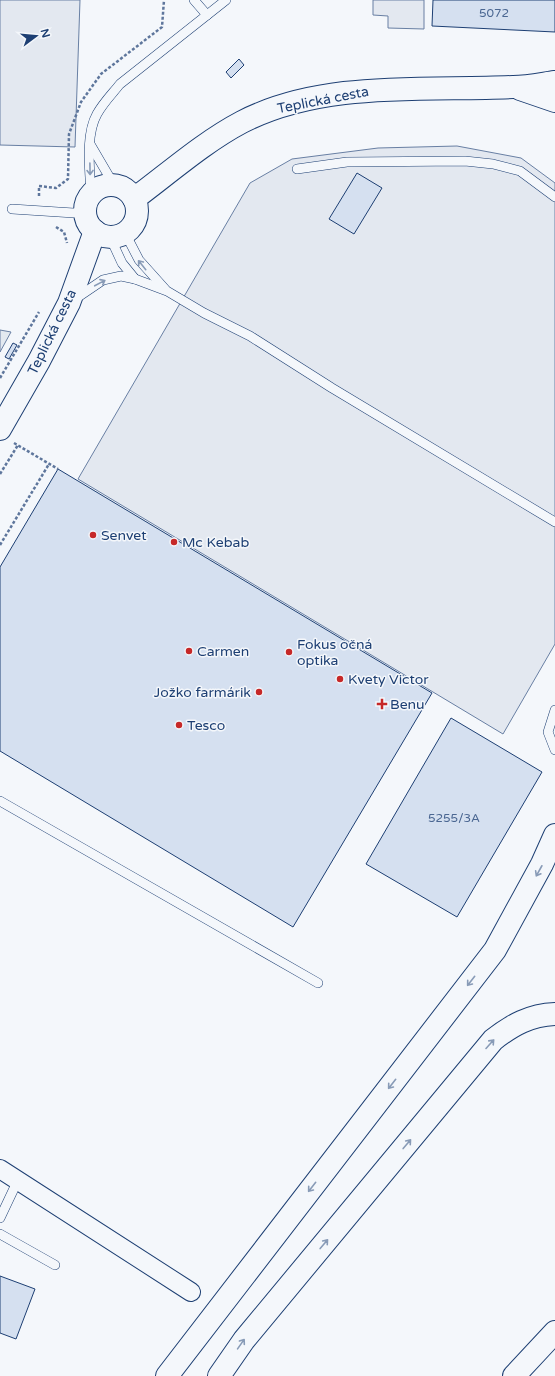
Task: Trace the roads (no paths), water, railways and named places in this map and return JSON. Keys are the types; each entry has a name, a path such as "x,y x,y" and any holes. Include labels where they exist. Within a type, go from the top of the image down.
{"main road":[{"name":"Teplická cesta","path":"134,199 213,140 242,122 294,103 382,89 515,87 555,82"},
{"name":"Teplická cesta","path":"515,87 555,100"},
{"path":"114,185 129,192 134,199 136,206 135,222 110,234 86,218 88,202 97,189 114,185"},
{"name":"Teplická cesta","path":"6,435 39,361 69,303 110,234"},
{"path":"167,1376 496,950 542,864 555,835"},
{"path":"219,1376 244,1340 493,1040 511,1026 545,1014 555,1014"},
{"path":"514,1376 555,1332"}],"street":[{"path":"0,1169 191,1292"}],"lane":[{"path":"194,0 207,15"},
{"path":"12,209 74,213 88,202 89,143 96,115 120,84 226,0"},
{"path":"89,143 114,185"},
{"path":"297,169 347,162 465,162 493,164 520,171 555,197"},
{"path":"110,234 122,263 135,279"},
{"path":"110,234 139,260 167,291"},
{"path":"69,303 103,280 122,276 135,279 167,291 204,313 250,336 332,388 555,522"},
{"path":"555,710 548,732 555,750"},
{"path":"0,801 318,983"},
{"path":"0,1218 18,1180"},
{"path":"0,1234 55,1265"}],"place":[{"name":"Senvet","path":"93,535"},
{"name":"Mc Kebab","path":"174,542"},
{"name":"Carmen","path":"189,651"},
{"name":"Fokus očná optika","path":"289,652"},
{"name":"Kvety Victor","path":"340,679"},
{"name":"Jožko farmárik","path":"259,692"},
{"name":"Benu","path":"382,704"},
{"name":"Tesco","path":"179,725"}]}
